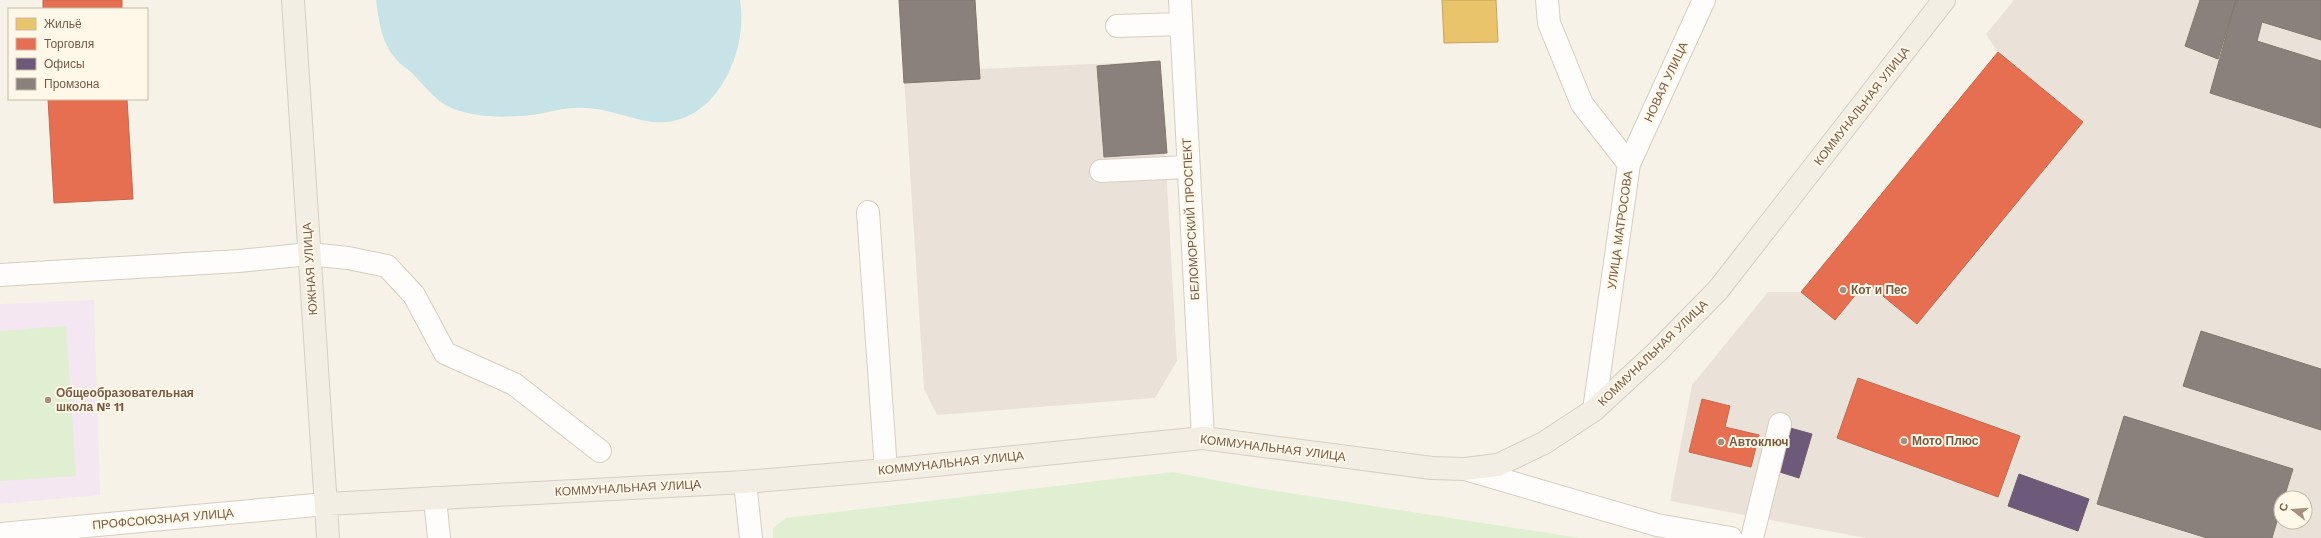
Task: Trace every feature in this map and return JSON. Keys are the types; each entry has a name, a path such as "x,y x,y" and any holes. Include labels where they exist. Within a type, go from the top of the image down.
{"main road":[{"name":"ЮЖНАЯ УЛИЦА","path":"293,0 328,538"},
{"name":"КОММУНАЛЬНАЯ УЛИЦА","path":"326,504 745,482 886,470 1203,438 1432,468 1465,469 1498,464 1544,443 1594,410 1656,353 1718,290 1944,0"}],"street":[{"name":"БЕЛОМОРСКИЙ ПРОСПЕКТ","path":"1180,0 1203,438"},
{"name":"УЛИЦА МАТРОСОВА","path":"1547,0 1549,23 1582,104 1629,164 1594,410"},
{"name":"НОВАЯ УЛИЦА","path":"1629,164 1704,0"},
{"path":"1116,26 1181,24"},
{"path":"1101,171 1188,167"},
{"path":"868,212 886,470"},
{"path":"0,275 239,261 309,254 348,258 387,266 414,295 445,353 514,384 600,451"},
{"path":"1752,538 1780,424"},
{"path":"1465,469 1657,524 1731,538"},
{"path":"745,482 751,538"},
{"path":"435,498 439,538"},
{"name":"ПРОФСОЮЗНАЯ УЛИЦА","path":"0,534 326,504"}],"shaded area":[{"path":"899,0 975,0 979,69 1160,61 1177,361 1155,398 937,415 924,389"},
{"path":"2014,0 2321,0 2321,538 1866,538 1670,501 1692,385 1768,292 1801,292 1998,53 1986,34"},
{"name":"Общеобразовательная школа № 11","path":"94,300 100,495 0,504 0,304"}],"green space":[{"path":"66,326 76,476 0,481 0,331"},
{"path":"1173,472 1257,488 1580,538 773,538 773,528 786,518"}],"water":[{"path":"376,0 740,0 741,20 739,42 733,63 723,83 710,100 694,113 674,121 652,122 593,108 573,108 539,114 504,117 480,115 457,110 447,106 428,91 412,73 399,63 387,46 380,23"}],"building: Жильё":[{"path":"1442,0 1496,0 1498,42 1444,43"}],"building: Торговля":[{"path":"43,0 122,0 122,8 43,8"},
{"path":"1998,52 2083,122 1917,324 1866,282 1835,320 1801,292"},
{"path":"48,100 127,100 133,199 54,203"},
{"path":"1858,378 2020,436 1998,497 1837,438"},
{"path":"1702,399 1730,406 1725,427 1759,435 1751,467 1689,452"}],"building: Офисы":[{"path":"1783,426 1812,434 1799,478 1770,469"},
{"path":"2019,474 2089,499 2078,531 2008,506"}],"building: Промзона":[{"path":"899,0 975,0 980,79 904,83"},
{"path":"2200,0 2236,0 2218,59 2185,46"},
{"path":"2236,0 2321,0 2321,40 2262,22 2257,41 2321,61 2321,128 2210,93"},
{"path":"1160,61 1167,153 1104,157 1097,66"},
{"path":"2201,331 2321,369 2321,430 2183,386"},
{"path":"2124,416 2293,469 2286,490 2273,490 2273,530 2274,530 2272,538 2207,538 2097,504"}],"place":[{"name":"Кот и Пес","path":"1843,290"},
{"name":"Общеобразовательная школа № 11","path":"48,400"},
{"name":"Мото Плюс","path":"1904,441"},
{"name":"Автоключ","path":"1721,442"}]}
